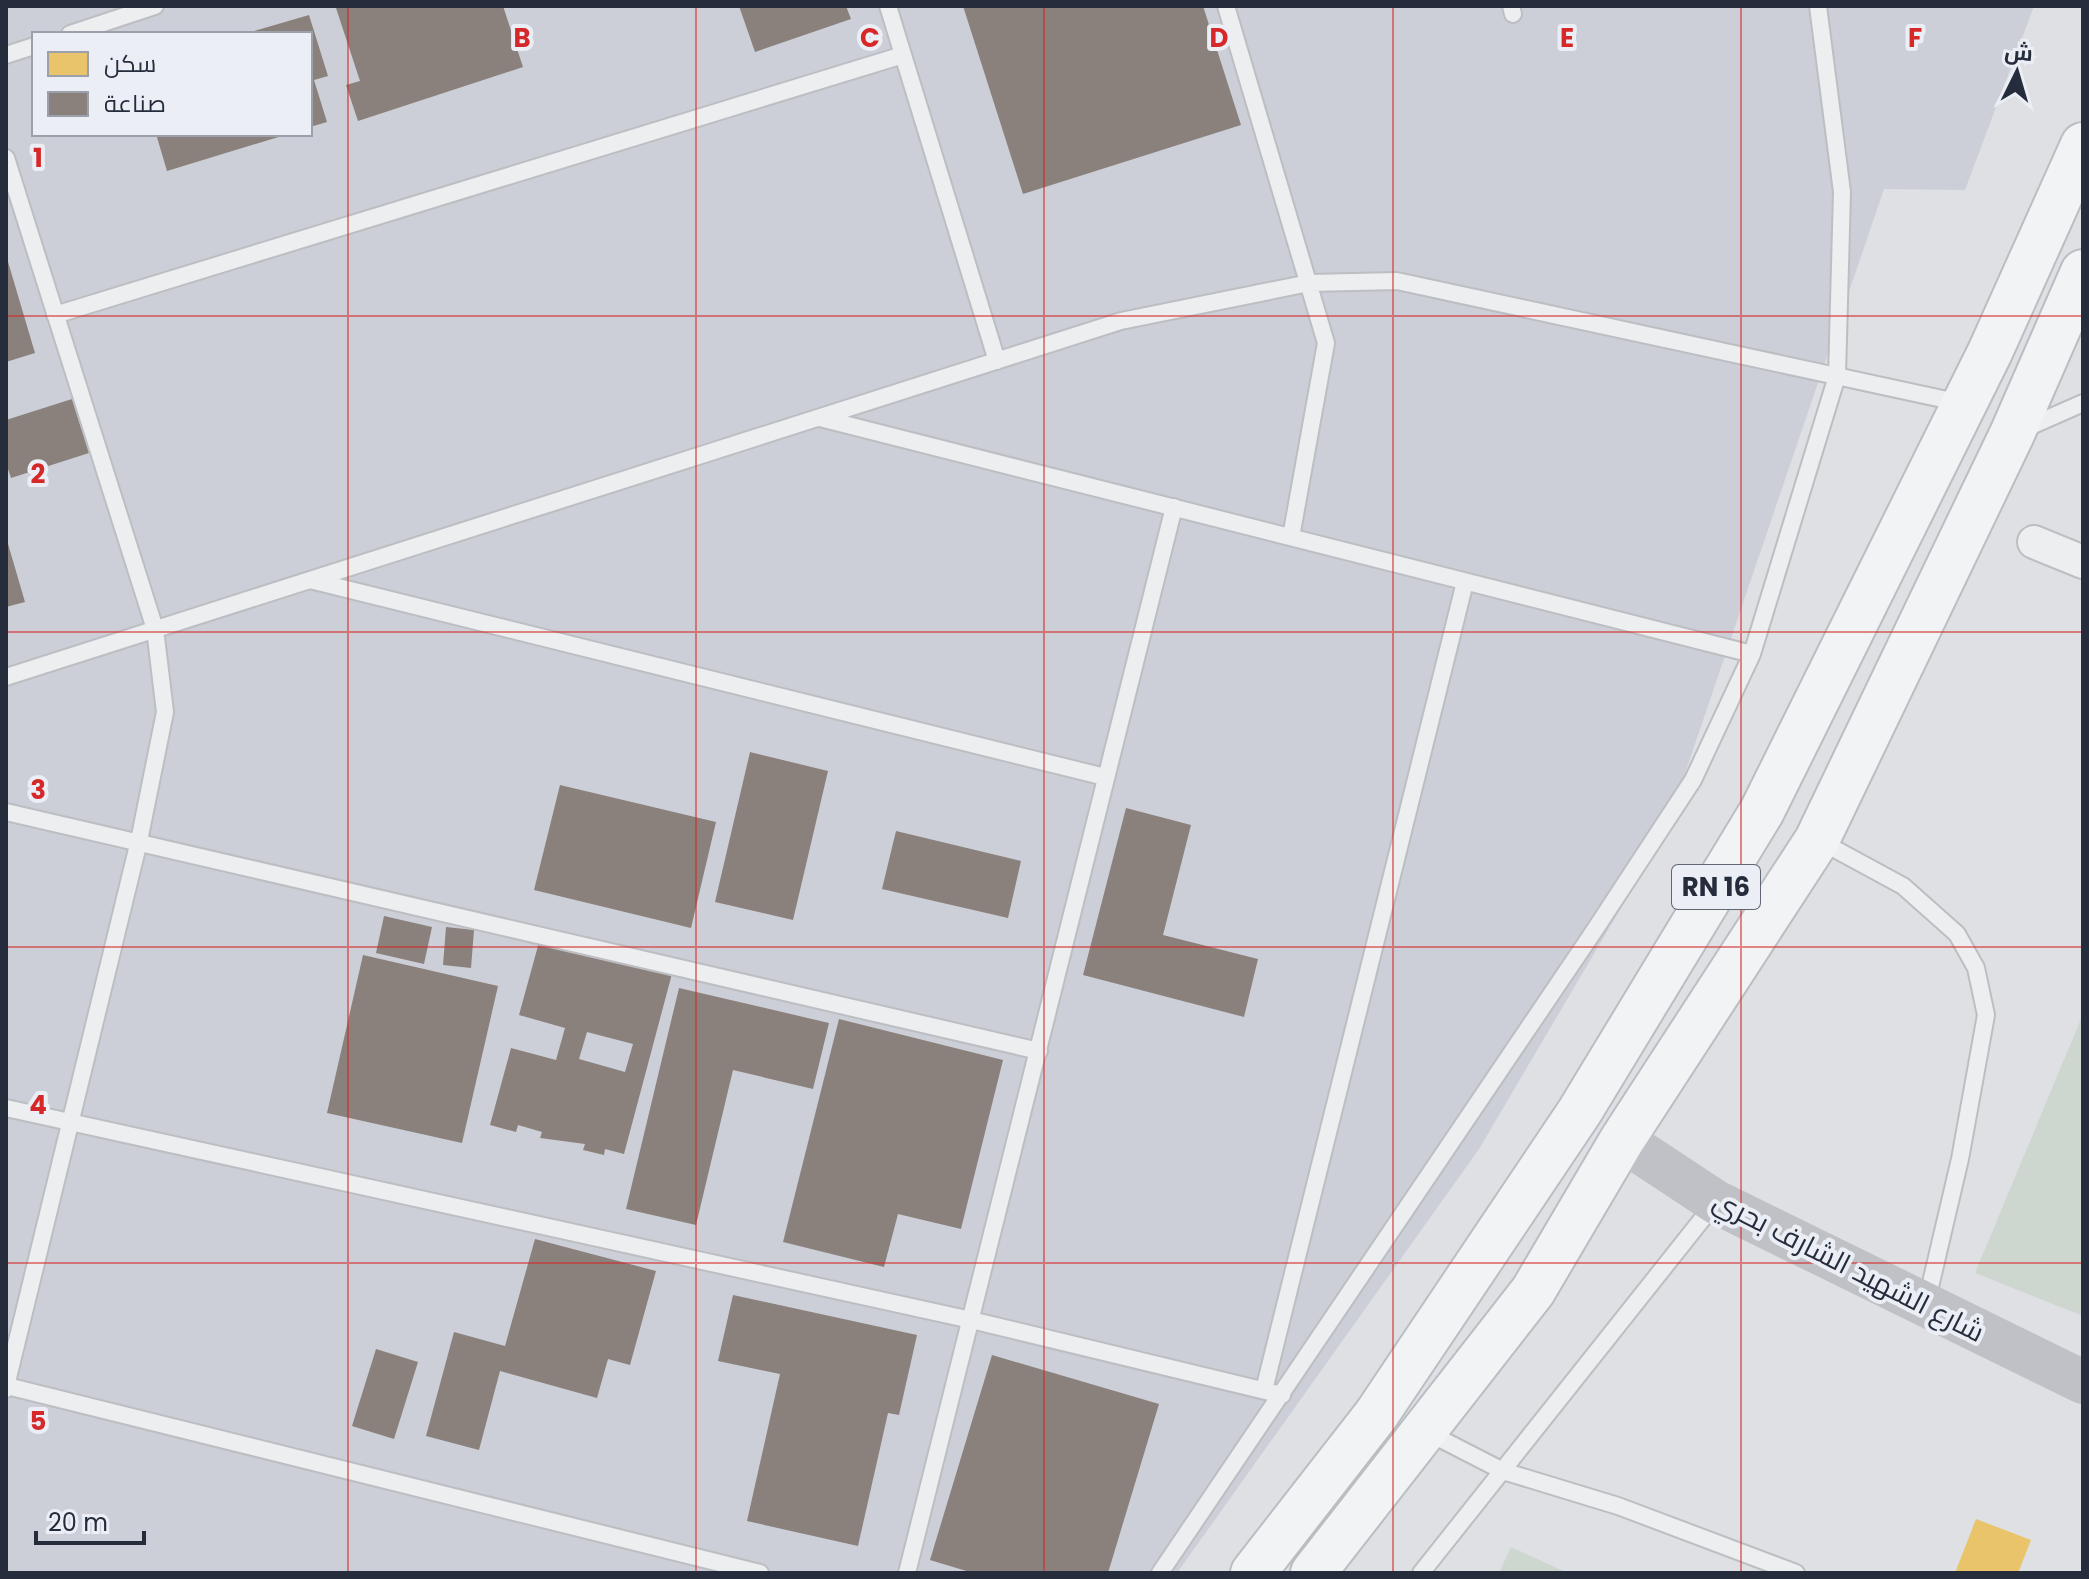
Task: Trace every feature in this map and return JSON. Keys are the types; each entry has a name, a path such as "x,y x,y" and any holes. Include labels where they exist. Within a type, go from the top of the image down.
{"main road":[{"name":"RN 16","path":"1253,1573 1376,1415 1562,1138 1762,811 1990,352 2083,145"},
{"name":"RN 16","path":"1313,1573 1533,1291 1622,1140 1817,840 2012,434 2083,272"},
{"path":"1762,811 1817,840"}],"street":[{"path":"2034,542 2083,562"},
{"name":"شارع الشهيد الشارف بحري","path":"1622,1140 1716,1202 2083,1382"}],"lane":[{"path":"76,32 155,6"},
{"path":"888,6 997,361"},
{"path":"1226,6 1326,343 1291,537"},
{"path":"1160,1573 1693,780 1752,654 1837,376 1842,192 1818,6"},
{"path":"6,55 32,47"},
{"path":"55,315 903,55"},
{"path":"6,158 155,629 165,712 139,841 6,1387 760,1573"},
{"path":"6,677 1121,321 1309,283 1397,281 1963,403"},
{"path":"2012,434 2083,403"},
{"path":"820,418 1752,654"},
{"path":"907,1573 1174,507"},
{"path":"309,580 1105,777"},
{"path":"1264,1390 1465,582"},
{"path":"6,812 1039,1051"},
{"path":"1817,840 1903,886 1957,934 1976,968 1986,1015 1960,1159 1926,1306"},
{"path":"6,1108 971,1320 1282,1395"},
{"path":"1421,1573 1716,1202"},
{"path":"1425,1431 1503,1471 1618,1506 1796,1573"}],"shaded area":[{"path":"6,6 2034,6 1965,190 1884,189 1664,835 1479,1149 1177,1573 6,1573"},
{"path":"2083,1014 2083,1316 1975,1273"},
{"path":"1511,1547 1568,1573 1499,1573"}],"building: سكن":[{"path":"1976,1519 2031,1540 2018,1573 1955,1573"}],"building: صناعة":[{"path":"503,6 523,67 358,121 346,85 360,81 336,8"},
{"path":"739,6 846,6 851,19 755,52"},
{"path":"963,6 1203,6 1241,125 1023,194"},
{"path":"309,15 328,76 314,80 327,122 312,126 312,32 250,32"},
{"path":"157,136 282,136 167,171"},
{"path":"6,255 35,353 6,362"},
{"path":"72,399 89,453 11,478 6,463 6,420"},
{"path":"6,537 25,602 6,607"},
{"path":"750,752 828,771 793,920 715,902"},
{"path":"560,785 716,822 691,928 534,890"},
{"path":"1126,808 1191,825 1163,935 1258,959 1244,1017 1083,975"},
{"path":"896,831 1021,861 1008,918 882,889"},
{"path":"384,916 432,927 424,964 376,953"},
{"path":"446,927 474,930 471,968 443,965"},
{"path":"541,935 673,970 624,1154 605,1149 604,1155 583,1150 585,1144 540,1138 542,1132 518,1125 516,1132 490,1125 511,1048 556,1060 565,1028 519,1015","holes":["587,1032 633,1044 625,1072 579,1059"]},
{"path":"363,955 498,986 462,1143 327,1113"},
{"path":"679,988 829,1023 813,1089 733,1070 696,1225 626,1209"},
{"path":"839,1019 1003,1060 961,1229 898,1214 884,1267 783,1242"},
{"path":"535,1239 656,1271 630,1365 608,1359 597,1398 500,1371 479,1450 426,1436 454,1332 505,1346"},
{"path":"733,1295 917,1335 899,1415 888,1413 858,1546 747,1521 780,1374 718,1361"},
{"path":"376,1349 418,1362 394,1439 352,1426"},
{"path":"992,1355 1159,1404 1108,1573 973,1573 930,1560"}]}
